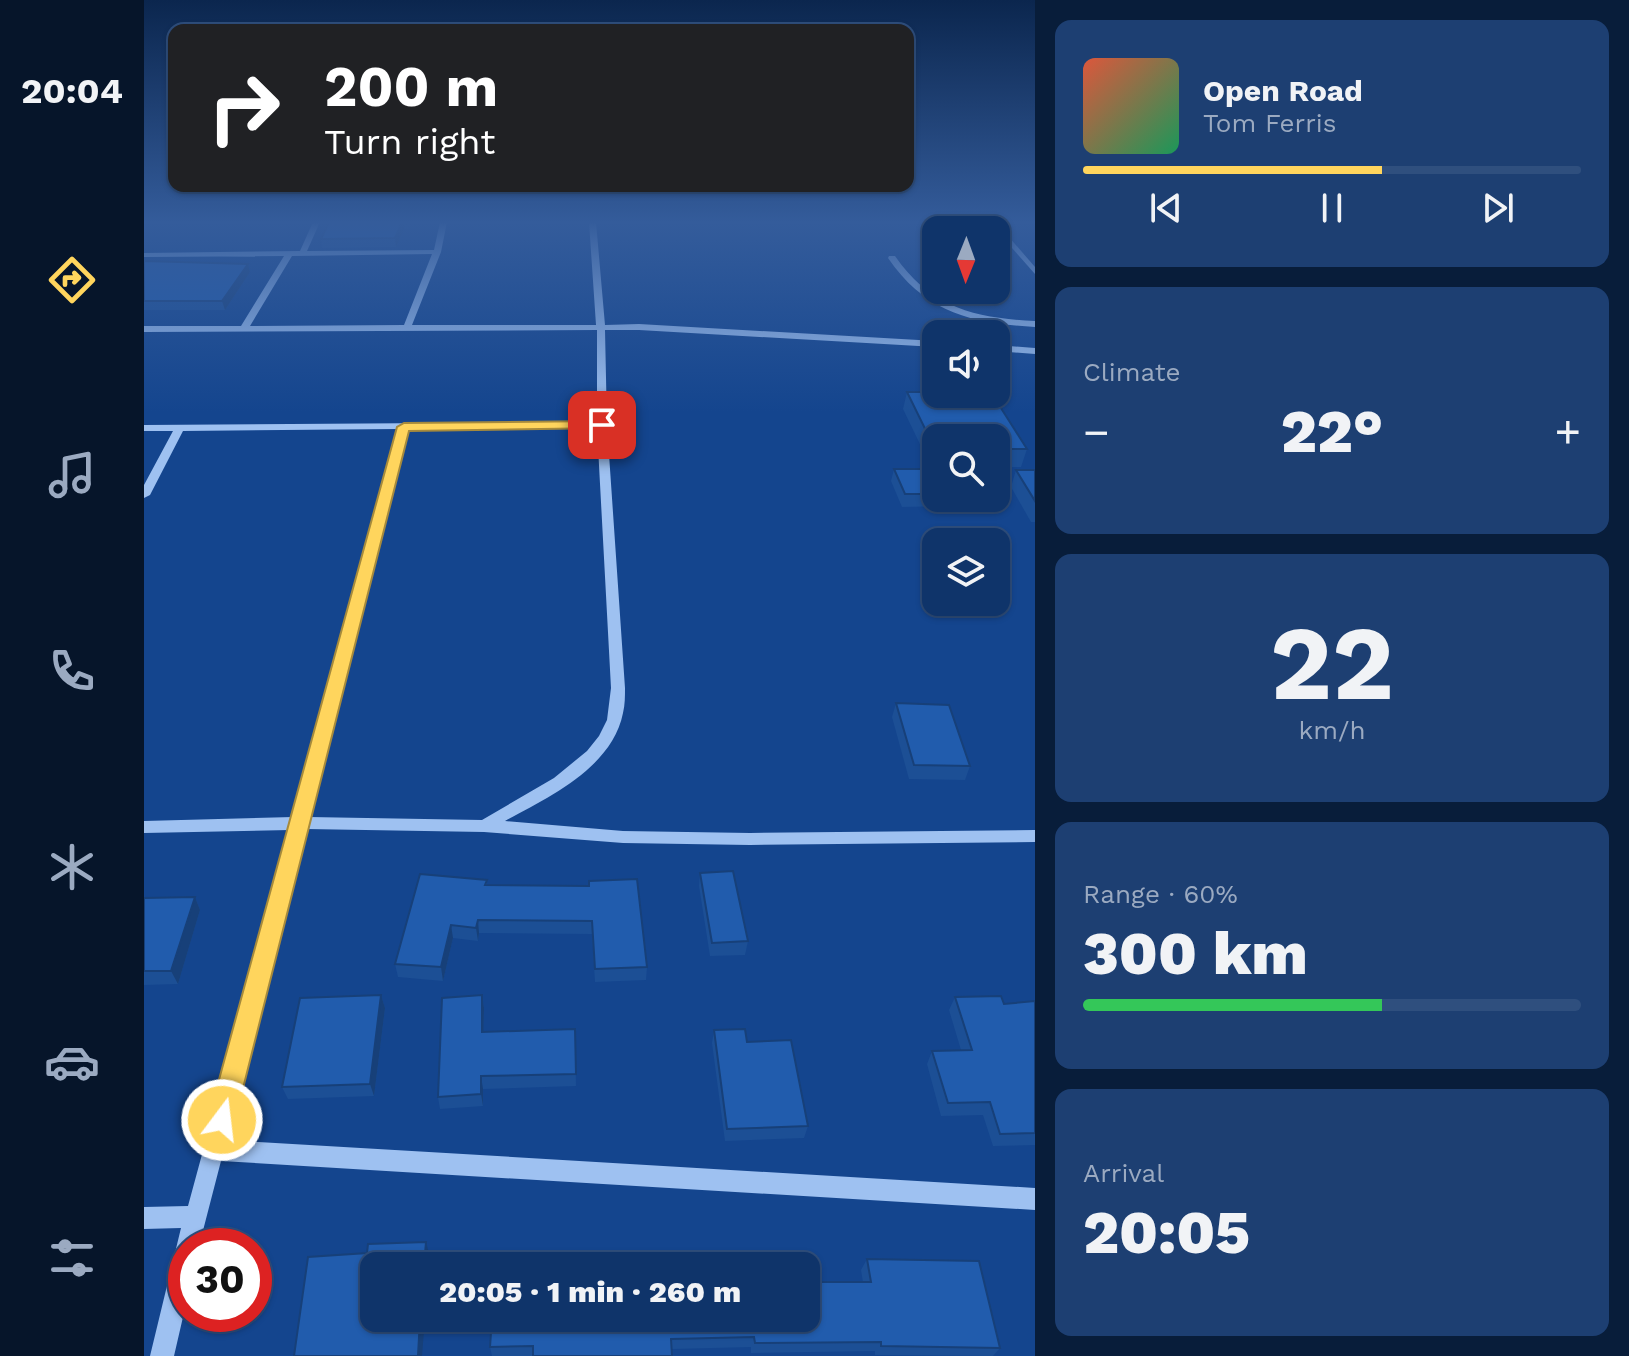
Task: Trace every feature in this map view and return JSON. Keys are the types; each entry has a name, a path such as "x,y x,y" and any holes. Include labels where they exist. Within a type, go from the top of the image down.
{"street":[{"path":"244,329 270,285"},
{"path":"407,328 424,285"},
{"path":"484,826 566,777 596,751 615,719 618,688 602,425 597,285"},
{"path":"914,285 937,305 974,317 1035,324"},
{"path":"144,329 601,327 690,329 922,343"},
{"path":"1010,349 1035,351"},
{"path":"144,428 602,425"},
{"path":"144,495 180,427"},
{"path":"192,1228 404,427"},
{"path":"144,827 300,823 484,826 623,837 750,839 1035,836"},
{"path":"214,1150 1035,1199"},
{"path":"144,1218 195,1217"},
{"path":"162,1356 168,1330"}],"building":[{"path":"144,285 233,285 222,301 144,301"},
{"path":"907,392 922,392 922,408 1001,408 1027,449 1010,449 1010,424 923,424"},
{"path":"894,469 922,469 922,494 905,494"},
{"path":"1016,470 1035,470 1035,501"},
{"path":"896,703 949,705 970,766 914,765"},
{"path":"733,871 748,941 712,943 700,873"},
{"path":"420,874 487,880 485,885 589,886 589,881 637,879 647,967 595,969 592,921 478,920 476,928 451,925 441,967 395,964"},
{"path":"195,897 171,971 144,971 144,898"},
{"path":"381,995 370,1084 282,1087 300,998"},
{"path":"482,995 482,1032 575,1029 576,1074 481,1076 481,1094 438,1097 442,998"},
{"path":"1001,996 1004,1004 1035,1001 1035,1133 1000,1134 990,1102 948,1103 932,1051 972,1050 955,997"},
{"path":"745,1029 747,1042 791,1040 808,1126 727,1129 714,1030"},
{"path":"426,1242 425,1252 367,1252 368,1244"},
{"path":"360,1253 360,1332 419,1332 418,1356 294,1356 308,1257"},
{"path":"867,1259 979,1261 1000,1348 881,1346 881,1342 755,1343 754,1337 671,1339 672,1356 533,1356 533,1346 490,1347 491,1332 820,1332 820,1282 871,1282"}],"route":[{"path":"222,1120 404,427 602,425"}]}
